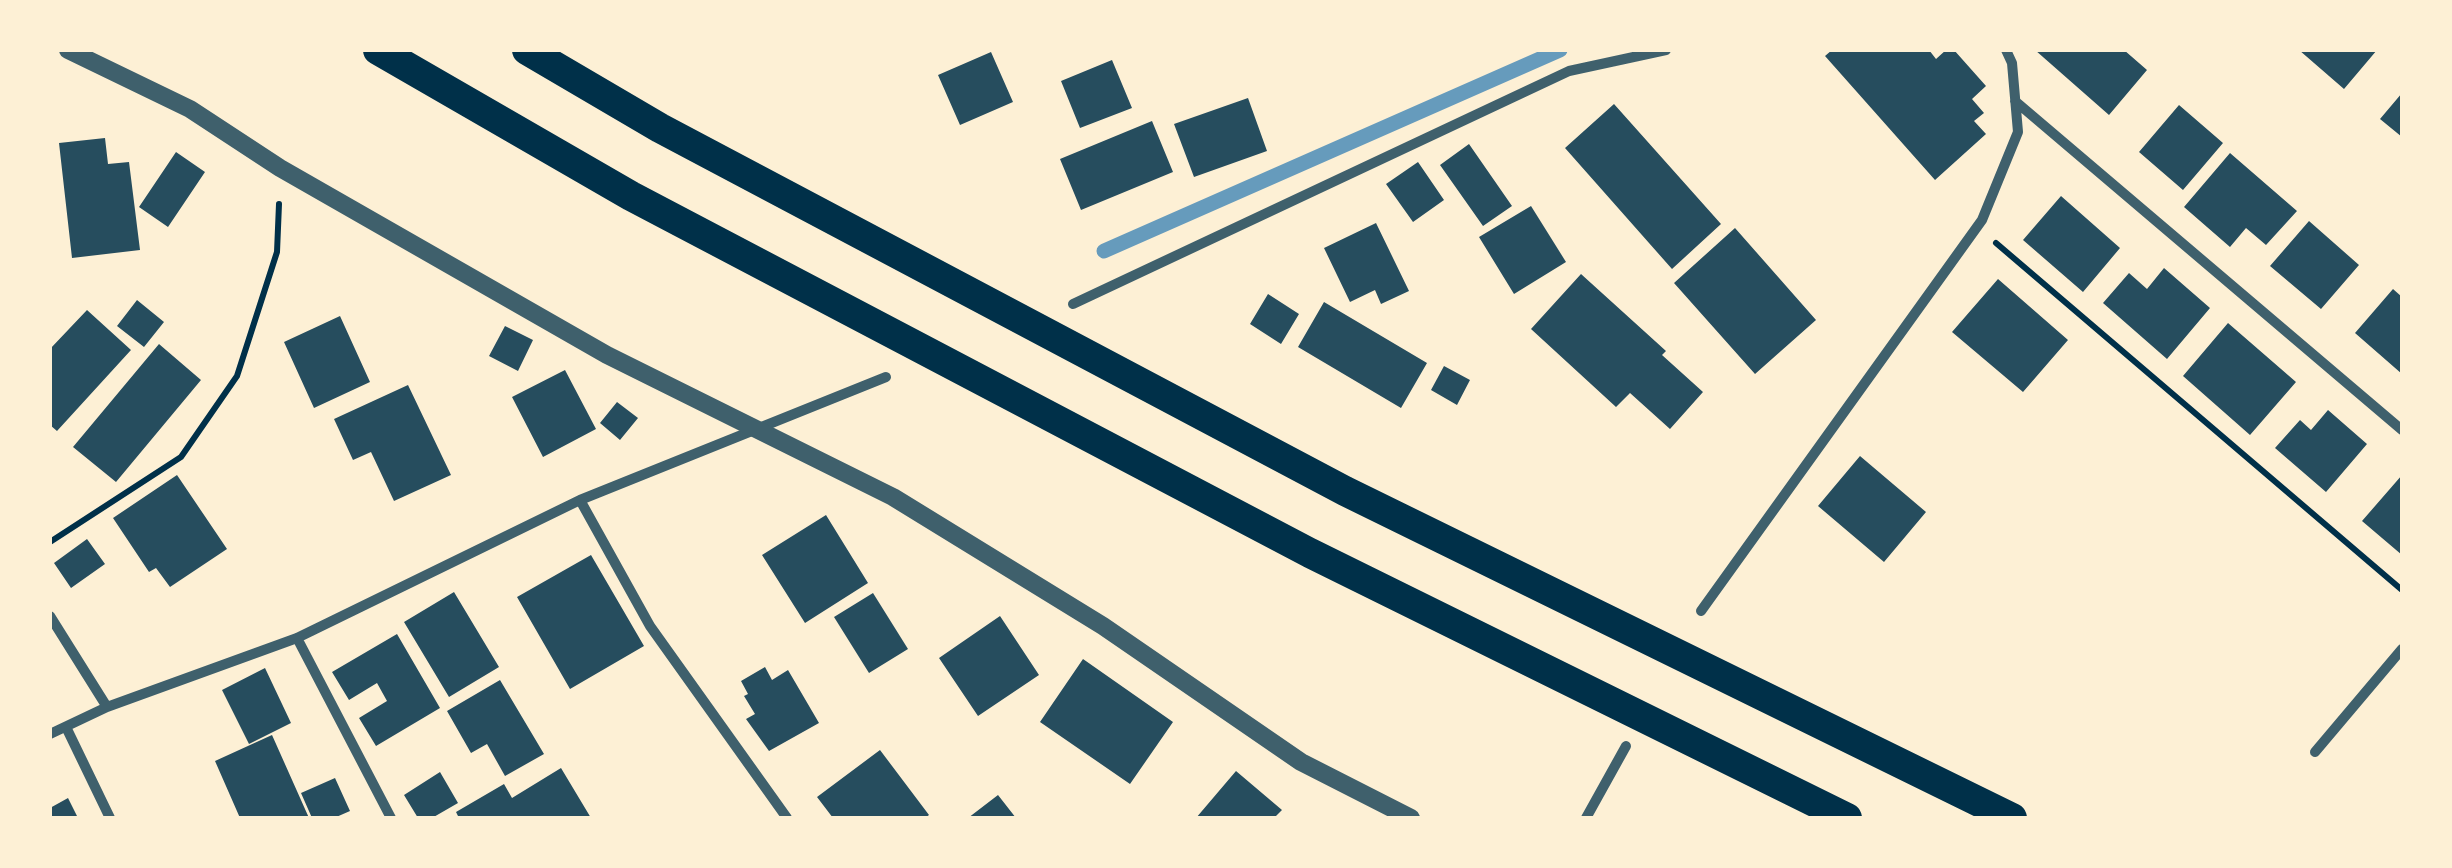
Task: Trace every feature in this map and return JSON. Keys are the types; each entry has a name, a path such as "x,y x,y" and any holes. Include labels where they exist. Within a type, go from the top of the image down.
{"highway":[{"path":"378,50 631,196 1293,544 1847,818"},
{"path":"527,50 660,128 1345,490 2012,818"}],"street":[{"path":"68,50 190,109 280,168 607,355 893,497 1103,626 1301,762 1410,818"},
{"path":"1073,304 1569,71 1666,50"},
{"path":"1702,612 1977,226 2018,132 2012,63 2006,50"},
{"path":"2016,101 2402,430"},
{"path":"50,734 107,707 297,638 580,500 886,377"},
{"path":"580,500 650,626 787,818"},
{"path":"50,616 107,707"},
{"path":"297,638 391,818"},
{"path":"2315,752 2402,649"},
{"path":"66,727 110,818"},
{"path":"1586,818 1626,746"}],"path":[{"path":"50,542 181,456 238,376 277,252 280,168"},
{"path":"1977,226 2402,590"}],"building":[{"path":"1832,50 1929,50 1936,59 1946,50 1954,50 1986,86 1972,99 1984,113 1974,121 1986,134 1935,180 1825,56"},
{"path":"2035,50 2124,50 2147,70 2109,115"},
{"path":"2299,50 2377,50 2344,89"},
{"path":"991,52 1013,102 960,125 938,75"},
{"path":"1112,60 1132,108 1080,128 1061,81"},
{"path":"2402,93 2402,137 2380,119"},
{"path":"1248,98 1267,151 1194,177 1174,124"},
{"path":"1614,104 1721,224 1672,269 1565,148"},
{"path":"2179,105 2223,143 2183,190 2139,152"},
{"path":"1152,121 1173,172 1081,210 1060,159"},
{"path":"105,138 108,164 129,162 140,250 72,258 59,143"},
{"path":"1469,144 1512,206 1483,226 1440,165"},
{"path":"176,152 205,172 168,227 139,207"},
{"path":"2230,153 2297,211 2266,245 2246,228 2230,247 2184,207"},
{"path":"1418,162 1444,200 1413,222 1386,184"},
{"path":"2061,196 2120,248 2083,292 2023,240"},
{"path":"1531,206 1566,262 1514,294 1479,237"},
{"path":"2309,221 2359,265 2321,309 2270,266"},
{"path":"1376,223 1409,291 1381,304 1375,290 1350,302 1324,248"},
{"path":"1735,228 1816,320 1755,374 1674,283"},
{"path":"2164,268 2210,308 2167,359 2103,303 2129,273 2147,289"},
{"path":"1581,274 1666,351 1662,355 1703,392 1670,429 1630,393 1616,407 1531,329"},
{"path":"1998,279 2068,340 2023,392 1952,332"},
{"path":"2393,289 2402,297 2402,374 2355,333"},
{"path":"1268,294 1299,314 1281,344 1250,324"},
{"path":"137,300 164,322 144,347 117,326"},
{"path":"1324,302 1427,363 1401,408 1298,347"},
{"path":"87,310 131,350 57,431 50,425 50,349"},
{"path":"340,316 370,382 314,408 284,342"},
{"path":"2228,323 2296,382 2250,435 2183,376"},
{"path":"505,326 533,340 518,371 489,356"},
{"path":"159,344 201,380 116,482 73,447"},
{"path":"1444,366 1470,380 1457,405 1431,390"},
{"path":"565,370 596,429 543,457 512,397"},
{"path":"408,385 451,475 394,501 371,452 353,460 334,419"},
{"path":"617,402 638,418 620,440 600,423"},
{"path":"2328,410 2367,444 2326,492 2275,448 2300,420 2311,430"},
{"path":"1860,456 1926,512 1884,562 1818,506"},
{"path":"177,475 227,549 170,587 156,568 149,572 113,518"},
{"path":"2402,475 2402,555 2362,521"},
{"path":"826,515 868,583 805,623 762,555"},
{"path":"87,539 105,564 71,588 54,563"},
{"path":"591,555 644,646 570,689 517,597"},
{"path":"454,592 499,667 449,697 404,622"},
{"path":"873,593 908,649 869,673 834,617"},
{"path":"1000,616 1039,675 978,716 939,658"},
{"path":"397,634 440,708 376,746 359,718 387,701 377,683 349,700 332,672"},
{"path":"1083,659 1173,722 1130,784 1040,722"},
{"path":"765,667 772,680 788,670 819,723 769,751 746,719 755,714 744,696 748,694 741,681"},
{"path":"265,668 291,723 249,744 222,690"},
{"path":"500,680 544,754 505,776 487,744 471,753 447,711"},
{"path":"272,735 309,818 240,818 215,761"},
{"path":"880,750 929,815 833,818 817,797"},
{"path":"561,768 591,818 459,818 456,812 504,784 512,798"},
{"path":"1236,771 1282,810 1274,818 1196,818"},
{"path":"440,772 458,803 432,818 418,818 404,795"},
{"path":"335,778 350,811 334,818 312,818 301,793"},
{"path":"998,795 1016,818 968,818"},
{"path":"68,798 78,818 50,818 50,808"}],"waterway":[{"path":"1104,251 1560,50"}]}
